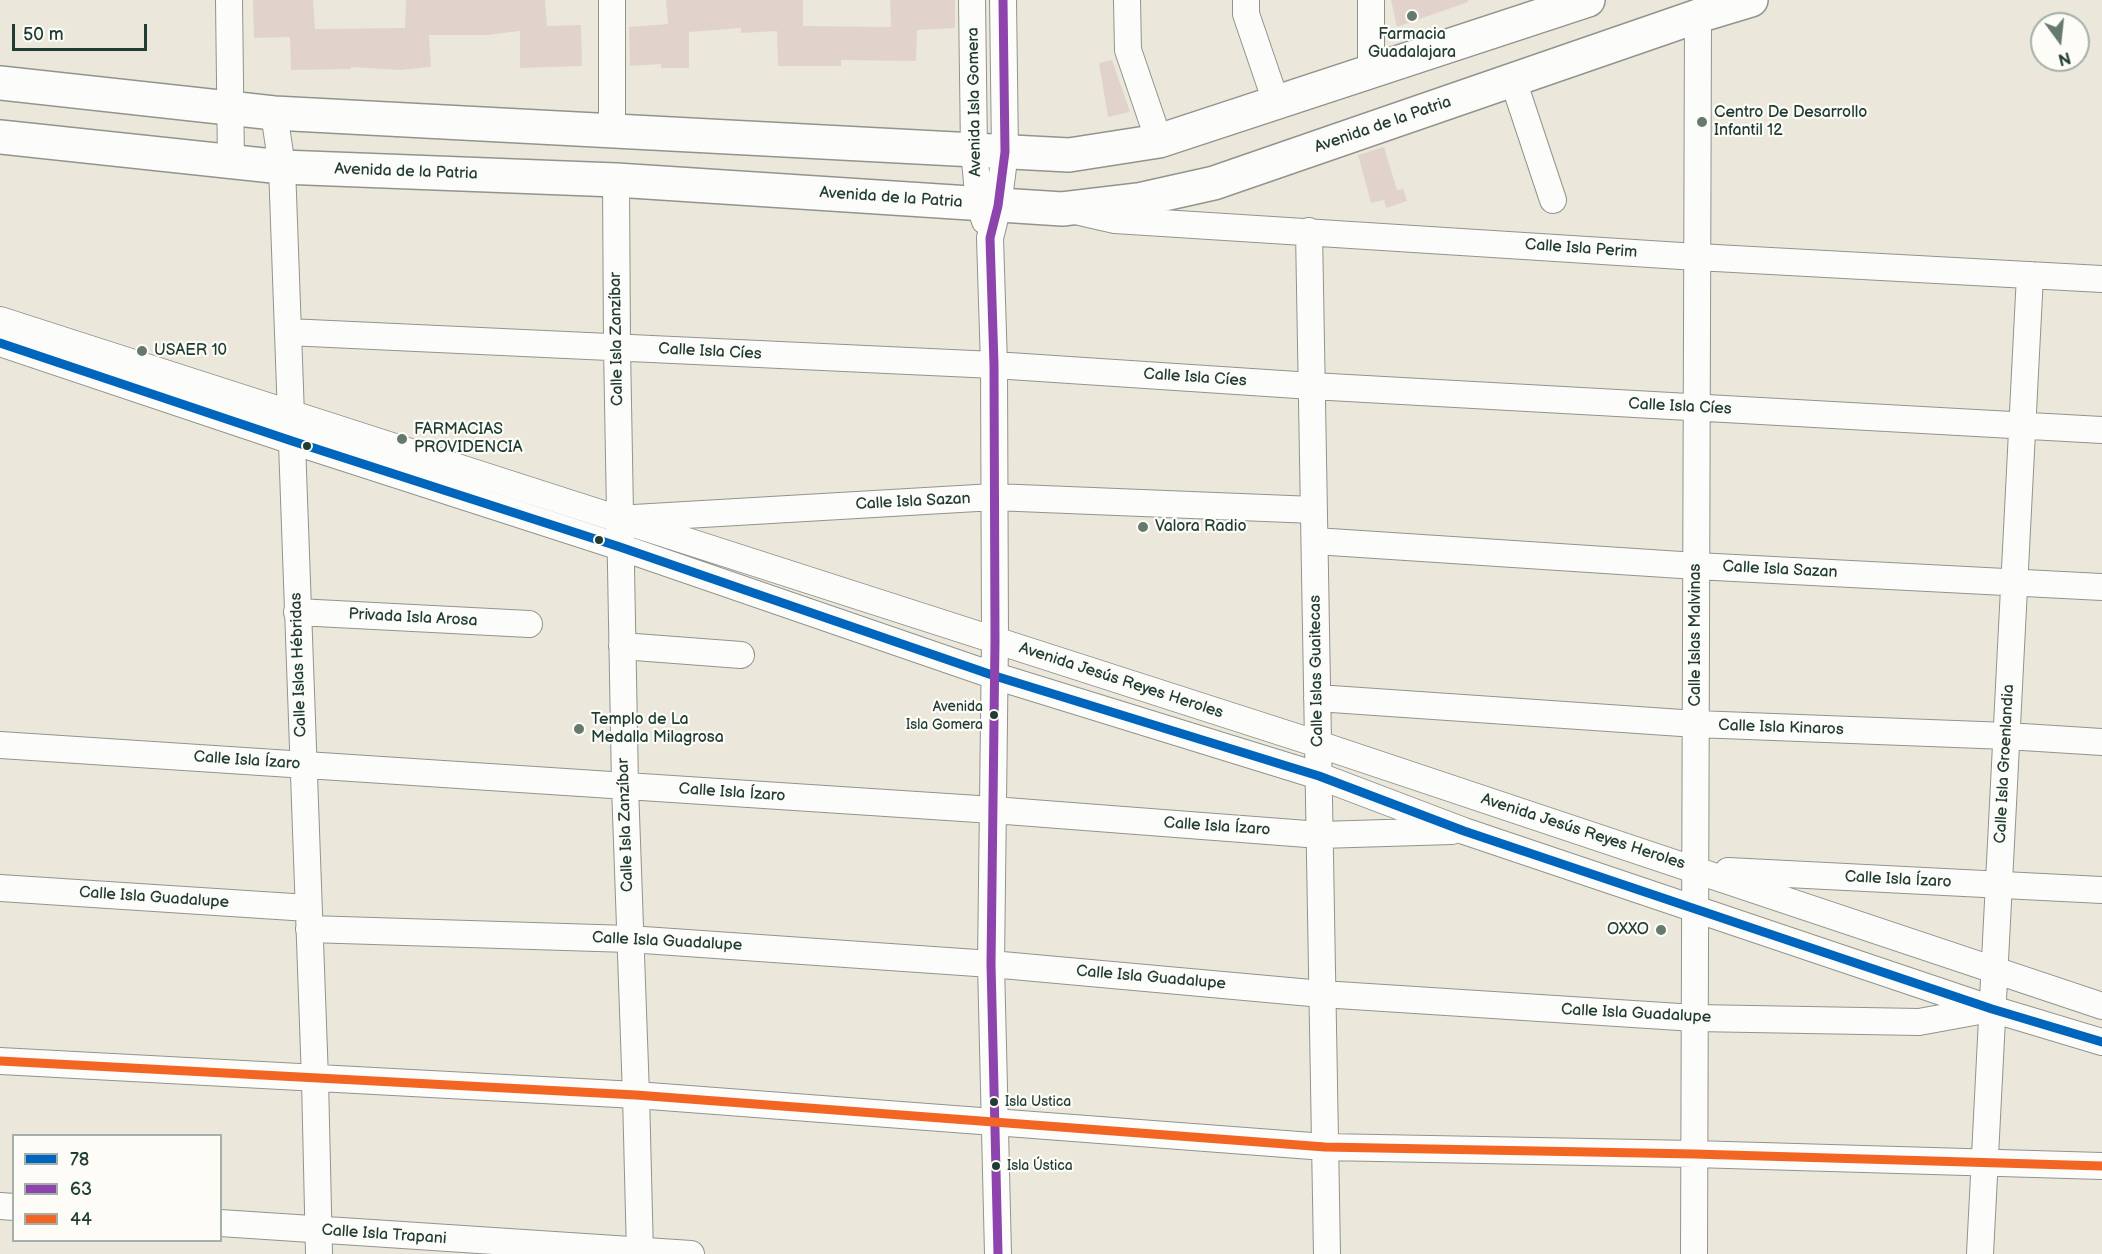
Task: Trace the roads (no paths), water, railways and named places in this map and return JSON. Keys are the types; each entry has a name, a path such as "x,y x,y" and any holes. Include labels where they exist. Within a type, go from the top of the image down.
{"main road":[{"path":"0,83 274,113 1069,155 1159,141 1588,0"},
{"name":"Avenida de la Patria","path":"0,137 282,167 616,180 1062,208 1138,200 1214,183 1698,16 1751,0"}],"street":[{"path":"229,0 231,162"},
{"path":"595,0 604,130"},
{"path":"604,130 612,0"},
{"name":"Avenida Isla Gomera","path":"972,0 989,151"},
{"name":"Avenida Isla Gomera","path":"998,1254 991,964 995,676 994,365 988,205 989,151 1003,0"},
{"path":"1127,0 1128,50 1159,141"},
{"path":"1246,0 1246,14 1276,102"},
{"path":"1371,0 1371,70"},
{"name":"Calle Islas Malvinas","path":"1694,1254 1698,16"},
{"path":"1513,80 1553,200"},
{"name":"Calle Islas Hébridas","path":"274,113 282,167 319,1243"},
{"name":"Calle Isla Zanzíbar","path":"616,180 625,786 640,1252"},
{"name":"Calle Isla Perim","path":"1062,208 1115,220 1697,257 2102,279"},
{"name":"Calle Islas Guaitecas","path":"1309,231 1327,1254"},
{"name":"Calle Isla Groenlandia","path":"1980,1254 2030,275"},
{"name":"Avenida Jesús Reyes Heroles","path":"0,320 1318,744 2102,1006"},
{"name":"Calle Isla Cíes","path":"288,332 994,365 1312,386 2102,430"},
{"name":"Avenida Jesús Reyes Heroles","path":"0,343 292,441 620,547 995,676 1319,776 1464,831 1992,1009 2102,1042"},
{"name":"Calle Isla Sazan","path":"620,518 994,497 1314,510"},
{"name":"Calle Isla Sazan","path":"1315,541 1696,566 2102,587"},
{"name":"Privada Isla Arosa","path":"297,612 529,624"},
{"path":"622,646 741,655"},
{"name":"Calle Isla Kinaros","path":"1317,698 1696,724 2102,742"},
{"name":"Calle Isla Ízaro","path":"0,745 993,810 1320,835 1464,831"},
{"name":"Calle Isla Ízaro","path":"1695,870 2102,890"},
{"name":"Calle Isla Guadalupe","path":"0,888 308,918 991,964 1322,994 1695,1018 1919,1022 1992,1009"},
{"path":"0,1061 636,1095 1325,1147 1694,1154 2102,1166"},
{"name":"Calle Isla Trapani","path":"222,1223 319,1243 691,1254"}],"place":[{"name":"Farmacia Guadalajara","path":"1412,16"},
{"name":"Centro De Desarrollo Infantil 12","path":"1702,122"},
{"name":"USAER 10","path":"142,351"},
{"name":"FARMACIAS PROVIDENCIA","path":"402,439"},
{"name":"Valora Radio","path":"1143,527"},
{"name":"Avenida Isla Gomera","path":"994,715"},
{"name":"Templo de La Medalla Milagrosa","path":"579,729"},
{"name":"OXXO","path":"1661,930"},
{"name":"Isla Ustica","path":"994,1102"},
{"name":"Isla Ústica","path":"996,1166"}]}
